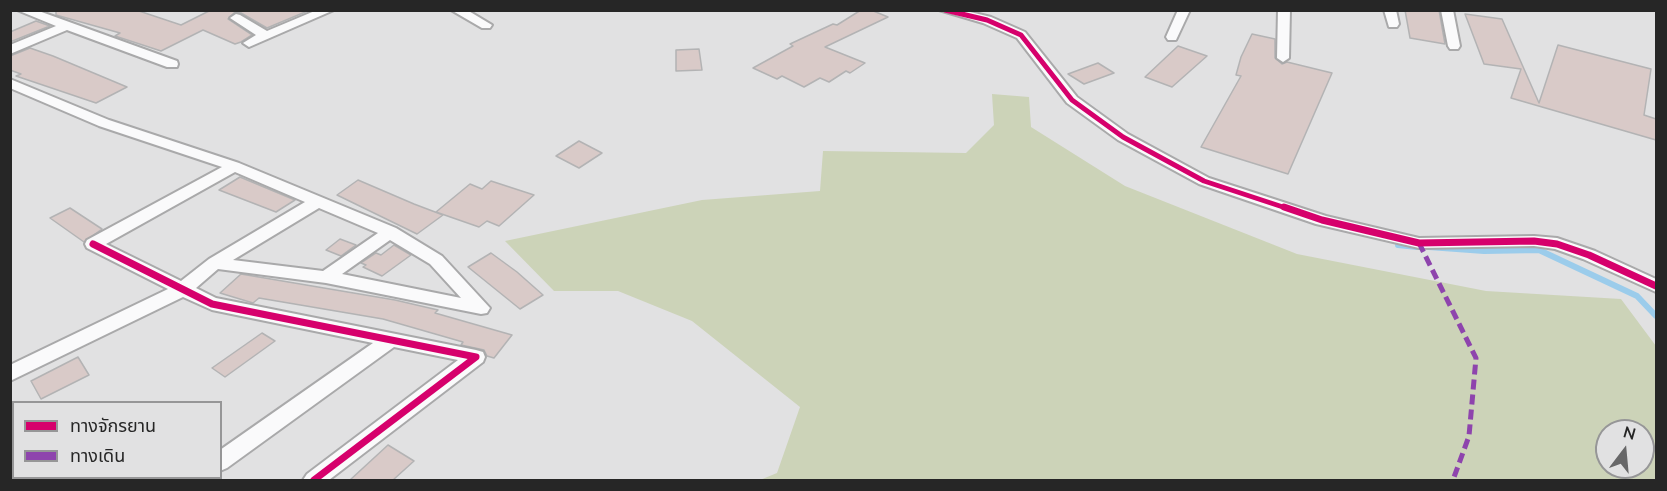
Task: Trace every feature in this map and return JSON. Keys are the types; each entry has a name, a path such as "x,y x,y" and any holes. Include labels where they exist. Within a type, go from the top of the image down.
{"street":[{"path":"23,10 172,64"},
{"path":"457,10 486,25"},
{"path":"945,10 987,20 1021,35 1072,100 1123,137 1204,181 1322,220 1419,243 1534,241 1557,244 1589,255 1656,286"},
{"path":"1172,37 1184,10"},
{"path":"1283,58 1284,10"},
{"path":"1390,10 1393,24"},
{"path":"1447,10 1454,46"},
{"path":"249,43 320,12"},
{"path":"236,18 266,36"},
{"path":"10,50 67,26"},
{"path":"10,83 104,123 234,166 390,232 436,260 481,308 326,277 215,263"},
{"path":"234,166 93,244 212,304 476,357 314,480"},
{"path":"10,374 182,290 215,263 317,202"},
{"path":"326,277 390,232"},
{"path":"222,461 391,340"}],"green space":[{"path":"992,94 1029,97 1031,127 1125,186 1297,254 1486,291 1621,299 1656,346 1656,480 760,480 777,473 800,407 692,321 618,291 554,291 505,241 702,200 820,191 823,151 966,153 994,125"}],"building":[{"path":"56,10 136,10 181,25 211,10 310,10 267,28 235,12 228,19 252,35 241,42 235,44 203,30 161,51 115,36 120,33 56,15"},
{"path":"861,10 871,10 888,17 825,47 865,63 850,73 846,71 829,82 820,78 804,87 782,76 777,79 753,68 793,46 790,44 833,24 837,25"},
{"path":"1405,10 1439,10 1445,44 1410,38"},
{"path":"1465,14 1502,19 1539,103 1558,45 1651,69 1644,115 1656,119 1656,140 1511,98 1521,69 1484,64"},
{"path":"36,21 50,26 10,42 10,32"},
{"path":"1252,34 1275,39 1275,58 1282,64 1287,62 1332,73 1288,174 1201,147 1241,76 1236,75 1241,57"},
{"path":"1178,46 1207,56 1172,87 1145,77"},
{"path":"30,48 127,87 96,103 16,76 21,74 10,70 10,56"},
{"path":"699,49 702,70 676,71 676,50"},
{"path":"1098,63 1114,73 1084,84 1068,74"},
{"path":"579,141 602,153 579,168 556,156"},
{"path":"240,177 295,200 276,212 219,190"},
{"path":"358,180 443,215 417,234 337,195"},
{"path":"491,181 534,195 499,226 487,221 479,227 436,212 470,184 482,189"},
{"path":"70,208 102,229 84,242 50,218"},
{"path":"340,239 356,245 341,256 326,250"},
{"path":"394,245 411,255 382,276 363,267 366,265 361,263 376,253 381,255"},
{"path":"491,253 543,295 520,309 468,267"},
{"path":"241,274 395,300 438,310 435,313 512,335 494,358 487,356 484,350 461,345 463,342 383,319 259,298 253,303 220,293"},
{"path":"262,333 275,341 225,377 212,368"},
{"path":"78,357 89,375 41,399 31,381"},
{"path":"388,445 414,461 393,480 350,480"}],"waterway":[{"path":"1398,245 1417,247"},
{"path":"1429,247 1484,251 1539,250 1637,296 1656,316"}],"marked path":[{"path":"1419,243 1476,358 1469,436 1453,480"}],"cycle path":[{"path":"945,10 987,20 1021,35 1072,100 1123,137 1204,181 1322,220 1419,243 1534,241 1557,244 1589,255 1656,286"},
{"path":"93,244 212,304 476,357 314,480"}]}
